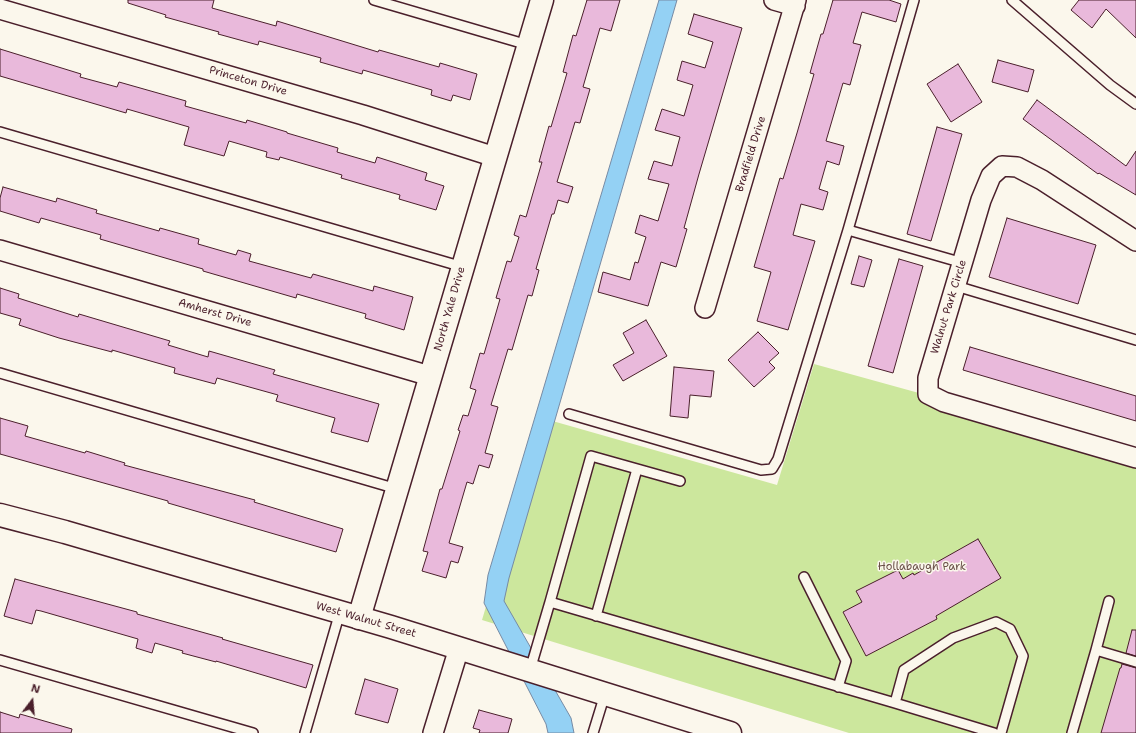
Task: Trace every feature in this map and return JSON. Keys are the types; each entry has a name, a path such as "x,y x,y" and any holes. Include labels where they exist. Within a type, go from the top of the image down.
{"main road":[{"name":"North Yale Drive","path":"350,615 397,489 542,0"},
{"name":"West Walnut Street","path":"0,514 350,615 730,733"}],"street":[{"path":"774,0 795,3"},
{"name":"Bradfield Drive","path":"705,308 795,3"},
{"name":"Princeton Drive","path":"0,9 363,115 495,157"},
{"name":"Walnut Park Circle","path":"1136,241 1042,180 1017,167 1002,166 991,176 981,200 928,378 928,394 944,402 1136,458"},
{"name":"Amherst Drive","path":"0,250 430,376"},
{"path":"433,733 458,648"}],"lane":[{"path":"374,0 528,45"},
{"path":"570,414 760,470 772,469 778,459 848,230 914,0"},
{"path":"1012,0 1110,85 1136,104"},
{"path":"0,132 463,266"},
{"path":"848,230 963,263"},
{"path":"956,286 1136,340"},
{"path":"0,373 397,489"},
{"path":"530,670 590,456 680,481"},
{"path":"596,616 637,469"},
{"path":"804,576 846,661 838,687"},
{"path":"1072,733 1109,601"},
{"path":"550,602 994,733"},
{"path":"305,733 350,615"},
{"path":"895,703 904,670 953,638 996,622 1010,629 1023,656 1001,733"},
{"path":"1096,650 1136,662"},
{"path":"0,660 253,733"},
{"path":"592,733 605,694"}],"green space":[{"name":"Hollabaugh Park","path":"814,364 1136,453 1136,733 849,733 482,620 542,418 777,485"}],"water":[{"path":"659,0 677,0 509,578 504,601 571,718 574,733 548,733 546,724 484,603 488,575"}],"building":[{"path":"128,0 214,0 212,8 276,26 277,21 378,52 379,50 439,67 440,63 477,74 470,100 453,95 451,101 431,95 432,90 363,70 362,74 320,62 321,58 259,41 258,45 218,34 219,32 165,17 166,15 128,3"},
{"path":"587,0 620,0 611,31 600,28 583,87 590,89 580,123 575,122 557,182 573,187 568,203 558,200 554,214 552,214 536,269 539,270 532,296 528,295 512,350 508,349 491,405 498,407 485,453 493,455 489,468 479,465 473,484 467,482 449,543 463,547 458,563 451,561 446,578 422,571 428,552 423,551 440,489 442,489 460,431 458,430 463,415 468,416 476,390 470,388 480,353 484,354 500,299 496,298 507,261 511,262 519,237 514,235 520,215 526,217 542,162 539,162 549,126 551,127 567,73 563,72 573,35 576,36"},
{"path":"833,0 889,0 901,4 896,22 862,12 853,43 861,45 850,85 843,83 826,141 844,146 839,165 827,161 819,189 828,192 823,210 801,204 793,235 815,241 788,330 757,321 771,272 754,267 780,178 783,179 797,133 814,74 810,73 821,34 823,34"},
{"path":"1079,0 1136,0 1136,38 1106,9 1092,28 1071,10"},
{"path":"694,14 742,28 684,228 687,229 676,267 661,262 648,306 598,292 603,272 630,280 635,262 638,263 646,237 635,233 640,215 658,221 669,184 648,179 654,161 672,166 680,137 655,130 662,109 684,116 693,85 677,80 682,61 705,68 713,42 688,34"},
{"path":"0,49 81,74 80,77 117,87 119,82 186,101 185,106 246,123 247,120 287,132 338,148 337,152 375,163 377,157 427,173 425,180 444,186 436,210 399,199 400,195 341,178 342,175 280,157 279,160 266,157 267,152 229,141 224,156 184,145 189,127 127,109 126,113 0,76"},
{"path":"998,60 1034,70 1028,92 992,82"},
{"path":"958,64 982,102 951,122 927,84"},
{"path":"1037,100 1126,166 1136,151 1136,195 1099,173 1098,174 1023,119"},
{"path":"937,127 962,134 931,241 907,234"},
{"path":"3,187 56,202 57,198 97,210 96,213 159,231 160,228 199,239 198,244 236,255 238,250 251,254 249,261 311,278 313,274 373,291 374,286 413,297 404,330 365,318 366,314 297,294 296,298 100,239 101,235 41,218 39,223 0,211 0,198"},
{"path":"1007,218 1096,245 1078,304 989,277"},
{"path":"859,256 872,260 864,287 851,284"},
{"path":"899,259 923,266 893,373 868,366"},
{"path":"0,288 19,294 18,298 78,317 79,314 170,341 168,345 208,357 209,351 275,370 273,374 379,404 368,442 331,432 335,418 276,401 278,395 217,378 215,384 174,373 175,368 112,350 112,352 59,338 19,325 21,319 0,313"},
{"path":"646,320 667,356 623,381 613,365 634,353 623,333"},
{"path":"758,332 779,353 769,362 775,368 754,387 728,360"},
{"path":"970,347 1136,396 1136,421 963,370"},
{"path":"674,367 714,371 711,397 690,395 688,418 670,416"},
{"path":"0,418 28,426 25,436 85,453 86,451 125,463 124,465 255,500 254,502 343,529 336,552 168,503 168,501 0,454"},
{"path":"978,539 1001,578 936,616 937,619 866,656 843,612 862,602 856,591 898,570 903,579 913,573 914,575"},
{"path":"15,579 137,612 137,614 313,665 306,688 216,661 182,653 183,651 155,643 152,653 136,648 138,639 41,611 36,610 32,624 4,616"},
{"path":"1132,630 1136,630 1136,656 1126,653"},
{"path":"1122,664 1136,668 1136,733 1101,733 1120,668"},
{"path":"365,679 398,689 388,723 355,714"},
{"path":"479,710 512,719 508,733 479,733 480,730 473,728"},
{"path":"0,712 19,718 20,714 72,729 71,733 0,733"}]}
